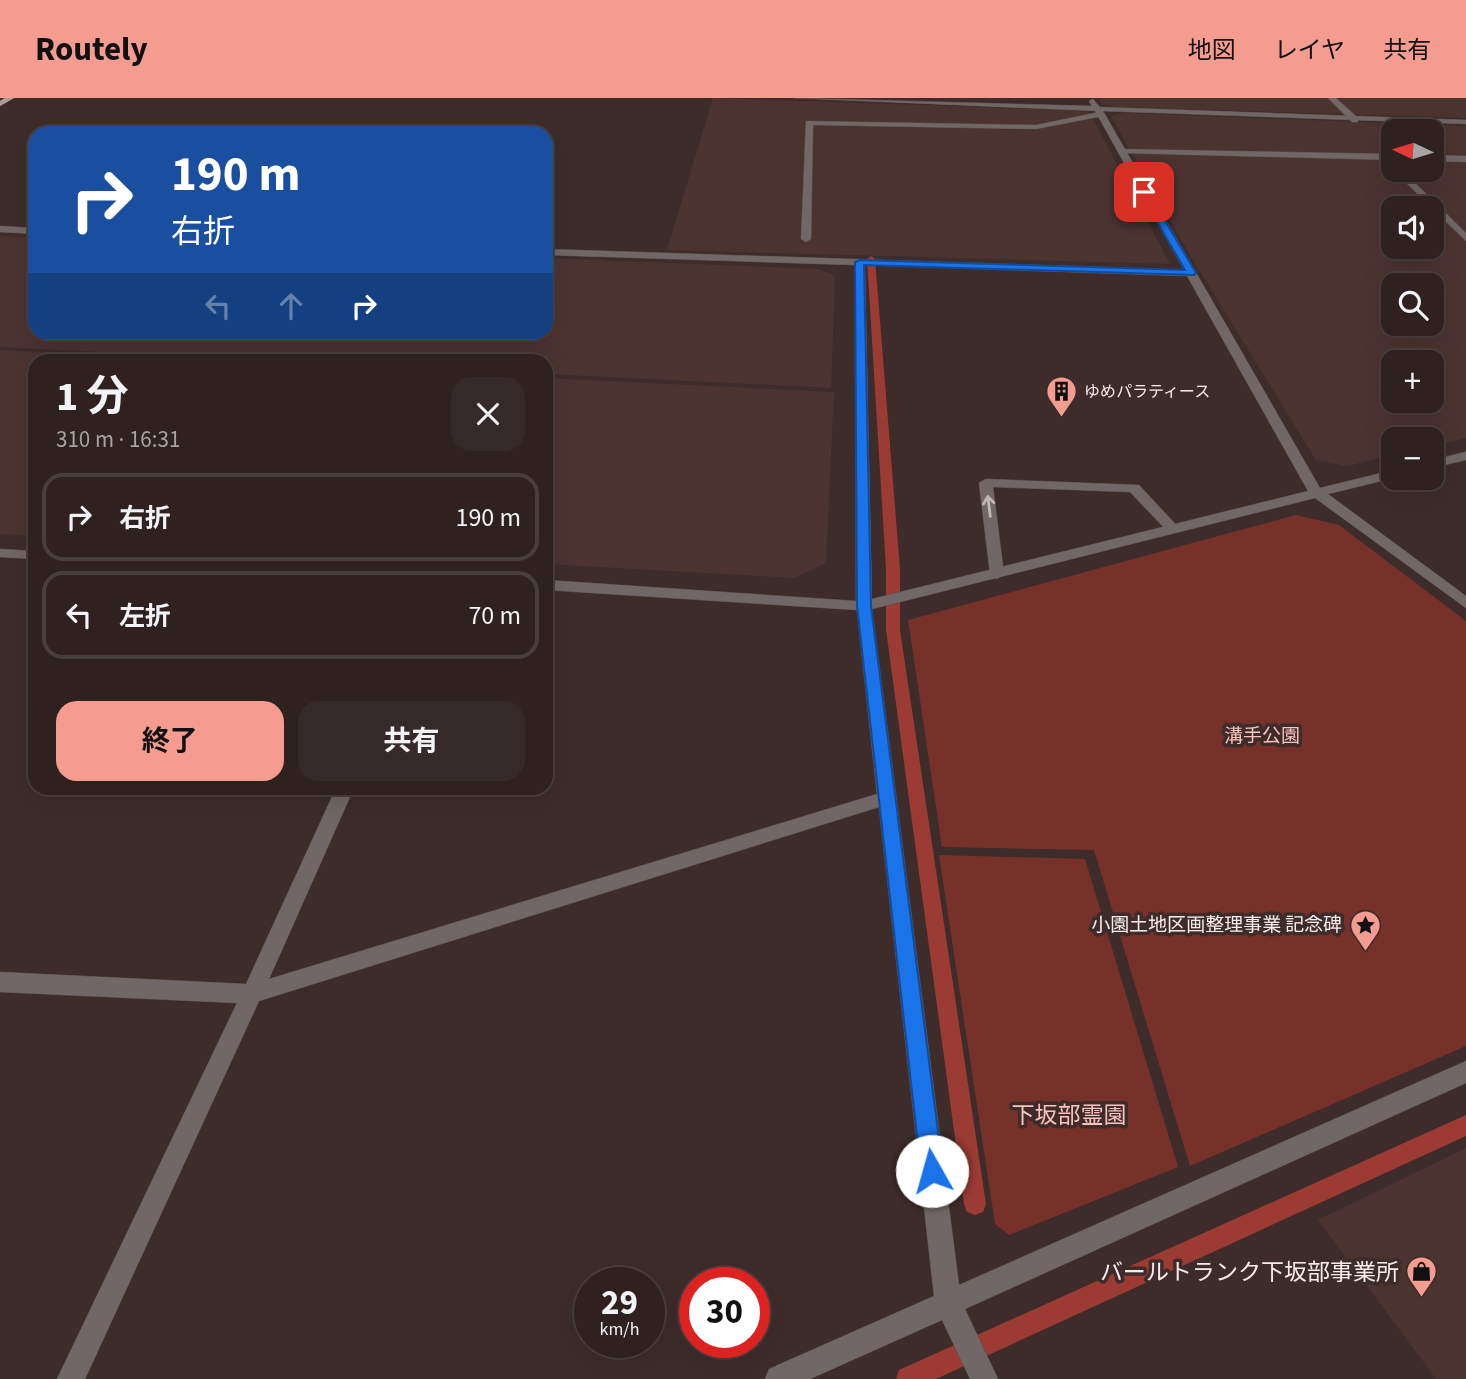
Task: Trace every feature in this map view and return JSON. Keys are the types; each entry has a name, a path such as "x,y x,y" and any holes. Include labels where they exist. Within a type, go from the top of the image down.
{"main road":[{"path":"0,104 10,98"}],"street":[{"path":"798,98 1466,122"},
{"path":"1332,98 1355,120"},
{"path":"1096,107 1317,492 1466,603"},
{"path":"806,239 809,123 1036,127 1096,107"},
{"path":"1121,151 1381,157"},
{"path":"1444,158 1466,159"},
{"path":"1409,182 1466,238"},
{"path":"0,229 28,231"},
{"path":"553,252 1191,273"},
{"path":"860,262 864,606 948,1304 984,1379"},
{"path":"1444,461 1466,456"},
{"path":"553,585 864,606 1381,477"},
{"path":"997,574 986,483 1134,488 1173,530"},
{"path":"0,553 28,555"},
{"path":"71,1379 252,994 342,795"},
{"path":"0,982 252,994 886,797"},
{"path":"779,1379 1466,1072"}],"shaded area":[{"path":"713,98 1070,110 1090,113 1170,264 667,250"},
{"path":"1099,98 1466,98 1466,118 1118,107 1102,104"},
{"path":"1123,113 1381,123 1381,182 1444,182 1444,125 1466,126 1466,438 1444,443 1444,427 1381,427 1381,458 1347,466 1316,460 1191,257 1111,116"},
{"path":"0,236 28,237 28,340 553,340 553,258 819,269 835,276 831,388 553,374 553,354 144,354 0,347"},
{"path":"0,350 81,354 28,354 28,536 0,534"},
{"path":"553,378 834,392 826,563 795,578 553,564"},
{"name":"バールトランク下坂部事業所","path":"1466,1148 1466,1379 1436,1379 1318,1220"}],"green space":[{"name":"溝手公園","path":"1296,515 1339,525 1466,621 1466,1046 1190,1166 1094,850 942,847 908,620"},
{"name":"下坂部霊園","path":"939,855 1085,859 1178,1167 1009,1235 995,1224"}],"waterway":[{"path":"871,259 893,569 893,630 975,1204"},
{"path":"908,1379 1466,1125"}],"place":[{"name":"ゆめパラティース","path":"1061,419"},
{"name":"小園土地区画整理事業 記念碑","path":"1365,952"},
{"name":"バールトランク下坂部事業所","path":"1422,1299"}],"route":[{"path":"932,1171 864,606 860,262 1191,273 1144,192"}]}
